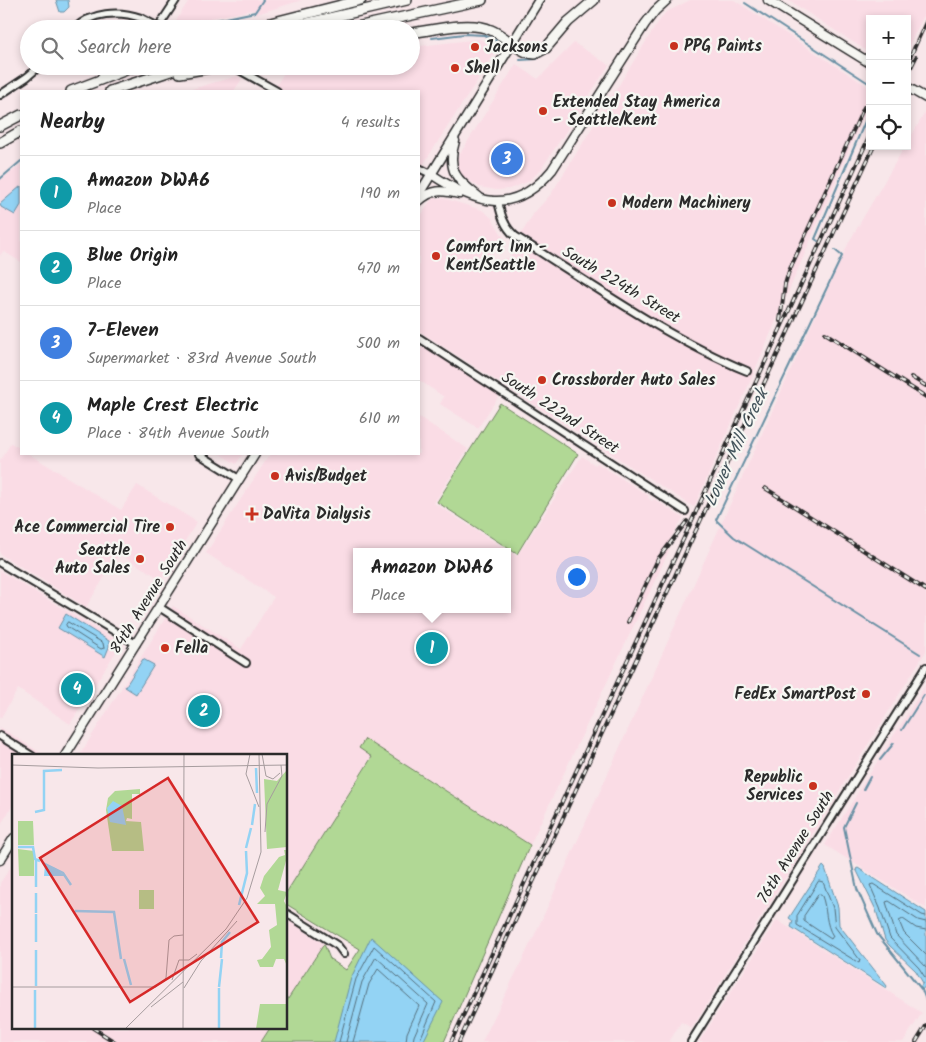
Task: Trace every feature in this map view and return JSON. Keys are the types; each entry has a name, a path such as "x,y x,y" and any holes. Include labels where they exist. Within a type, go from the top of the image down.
{"highway":[{"path":"283,20 362,0"},
{"path":"321,20 407,0"},
{"path":"389,20 482,0"},
{"path":"420,32 462,26 477,26 493,30 522,50 530,53 540,52 546,48 580,11 594,0"},
{"path":"75,89 99,75"},
{"path":"75,89 113,75"},
{"path":"113,90 158,75"},
{"path":"145,79 168,75"},
{"path":"0,126 20,116"},
{"path":"0,143 20,132"}],"main road":[{"path":"420,192 538,0"},
{"path":"420,200 429,193 442,191 483,200 498,201 524,194 548,176 645,24 655,10 667,0"},
{"path":"768,0 866,61"},
{"path":"911,89 926,98"},
{"path":"458,130 452,150 452,168 461,183 483,200"},
{"path":"431,174 469,196"},
{"name":"84th Avenue South","path":"66,754 254,455"},
{"path":"0,860 12,841"}],"street":[{"path":"163,20 176,0"},
{"path":"86,20 105,14 124,14 145,20"},
{"path":"0,95 29,75"},
{"path":"248,75 275,90"},
{"path":"420,168 431,174"},
{"name":"South 224th Street","path":"498,201 503,220 515,236 628,307 696,346 747,370"},
{"name":"South 222nd Street","path":"420,339 685,511"},
{"path":"201,455 240,479"},
{"path":"0,563 136,644"},
{"path":"159,607 246,663"},
{"name":"76th Avenue South","path":"691,1042 926,667"},
{"path":"0,736 29,754"},
{"path":"288,914 338,946 344,954"}],"shaded area":[{"path":"189,0 302,0 257,14 252,10 200,20 177,20"},
{"path":"690,0 734,0 866,85 866,110 749,384 694,507 420,332 420,217 431,200 435,198 443,198 482,210 491,217 504,238 486,261 498,269 501,260 511,257 513,241 616,306 621,298 521,234 534,213 551,194 665,13"},
{"path":"788,0 926,0 926,11 911,41 911,15 866,15 866,50"},
{"path":"480,39 497,50 420,169 420,90 274,90 283,75 420,75 420,46"},
{"path":"574,43 609,65 540,171 527,182 509,189 497,190 479,187 461,175 457,164 458,157 516,64 538,79"},
{"path":"237,76 242,79 235,90 188,90"},
{"path":"926,111 926,651 692,1028 681,1022 669,1042 482,1042 537,930 849,242 903,150 911,150 911,136"},
{"path":"20,166 20,261 3,251 0,256 0,180"},
{"path":"424,345 500,394 478,428 440,404 444,397 420,381 420,351"},
{"path":"420,418 468,449 434,503 504,548 353,548 353,613 511,613 511,552 517,556 582,456 595,465 597,463 649,496 648,498 652,501 654,499 683,518 665,548 669,551 530,845 365,739 372,756 288,890 288,754 80,754 173,606 241,649 274,597 206,553 269,455 420,455"},
{"path":"11,443 20,448 20,455 31,455 121,510 137,485 197,522 161,579 119,554 86,607 0,554 0,461"},
{"path":"222,455 242,455 236,464"},
{"path":"0,571 114,639 117,644 117,650 70,724 18,689 0,719"},
{"path":"926,684 926,908 825,845"},
{"path":"0,727 42,754 12,754 12,806 0,826"},
{"path":"12,865 12,1030 269,1030 261,1042 0,1042 0,883"},
{"path":"288,920 324,944 288,999"},
{"path":"777,920 922,1013 903,1042 699,1042"}],"green space":[{"path":"500,403 578,454 517,554 511,548 508,548 437,502"},
{"path":"365,739 530,845 444,1042 261,1042 269,1030 288,1030 288,999 324,944 330,959 346,970 360,949 288,905 288,890 372,757 359,748"}],"water":[{"path":"56,0 68,0 69,7 64,12 60,12"},
{"path":"20,187 20,207 15,215 1,207 0,204"},
{"path":"66,614 109,641 105,657 58,628"},
{"path":"143,659 154,665 136,694 125,687"},
{"path":"823,866 838,907 839,925 887,986 886,988 791,927 793,921 789,918"},
{"path":"858,868 926,912 926,985 922,990 920,987 923,983 916,971 885,940 876,910 856,869"},
{"path":"371,937 443,1002 423,1042 334,1042 351,978"}],"waterway":[{"path":"217,20 255,12 263,0"},
{"name":"Lower Mill Creek","path":"745,3 866,81"},
{"path":"432,38 464,34 484,35 496,41"},
{"path":"520,60 537,59"},
{"name":"Lower Mill Creek","path":"818,241 815,239 866,119"},
{"path":"0,179 20,162"},
{"name":"Lower Mill Creek","path":"835,250 842,256 716,520 734,537 920,654"},
{"name":"Lower Mill Creek","path":"902,730 924,695"},
{"name":"Lower Mill Creek","path":"880,760 894,743"},
{"name":"Lower Mill Creek","path":"863,790 870,777"},
{"name":"Lower Mill Creek","path":"856,803 844,827 857,889 877,934 922,990 926,1000"}],"railway":[{"path":"909,60 926,22"},
{"path":"911,67 916,57"},
{"path":"780,321 785,284 789,271 864,107"},
{"path":"451,1042 866,144"},
{"path":"459,1042 872,150"},
{"path":"825,333 926,397"},
{"path":"911,377 926,386"},
{"path":"765,488 926,590"},
{"path":"628,622 658,559 687,521"},
{"path":"916,1042 926,1026"},
{"path":"96,1030 115,1042"}],"place":[{"name":"PPG Paints","path":"674,46"},
{"name":"Jacksons","path":"475,47"},
{"name":"Shell","path":"455,68"},
{"name":"Extended Stay America - Seattle/Kent","path":"543,111"},
{"name":"7-Eleven","path":"507,159"},
{"name":"Modern Machinery","path":"612,203"},
{"name":"Comfort Inn - Kent/Seattle","path":"436,256"},
{"name":"Crossborder Auto Sales","path":"542,380"},
{"name":"Avis/Budget","path":"275,476"},
{"name":"DaVita Dialysis","path":"252,514"},
{"name":"Ace Commercial Tire","path":"170,527"},
{"name":"Seattle Auto Sales","path":"140,559"},
{"name":"Fella","path":"165,648"},
{"name":"Amazon DWA6","path":"432,648"},
{"name":"Maple Crest Electric","path":"77,689"},
{"name":"FedEx SmartPost","path":"866,694"},
{"name":"Blue Origin","path":"204,711"},
{"name":"Republic Services","path":"813,786"}]}
